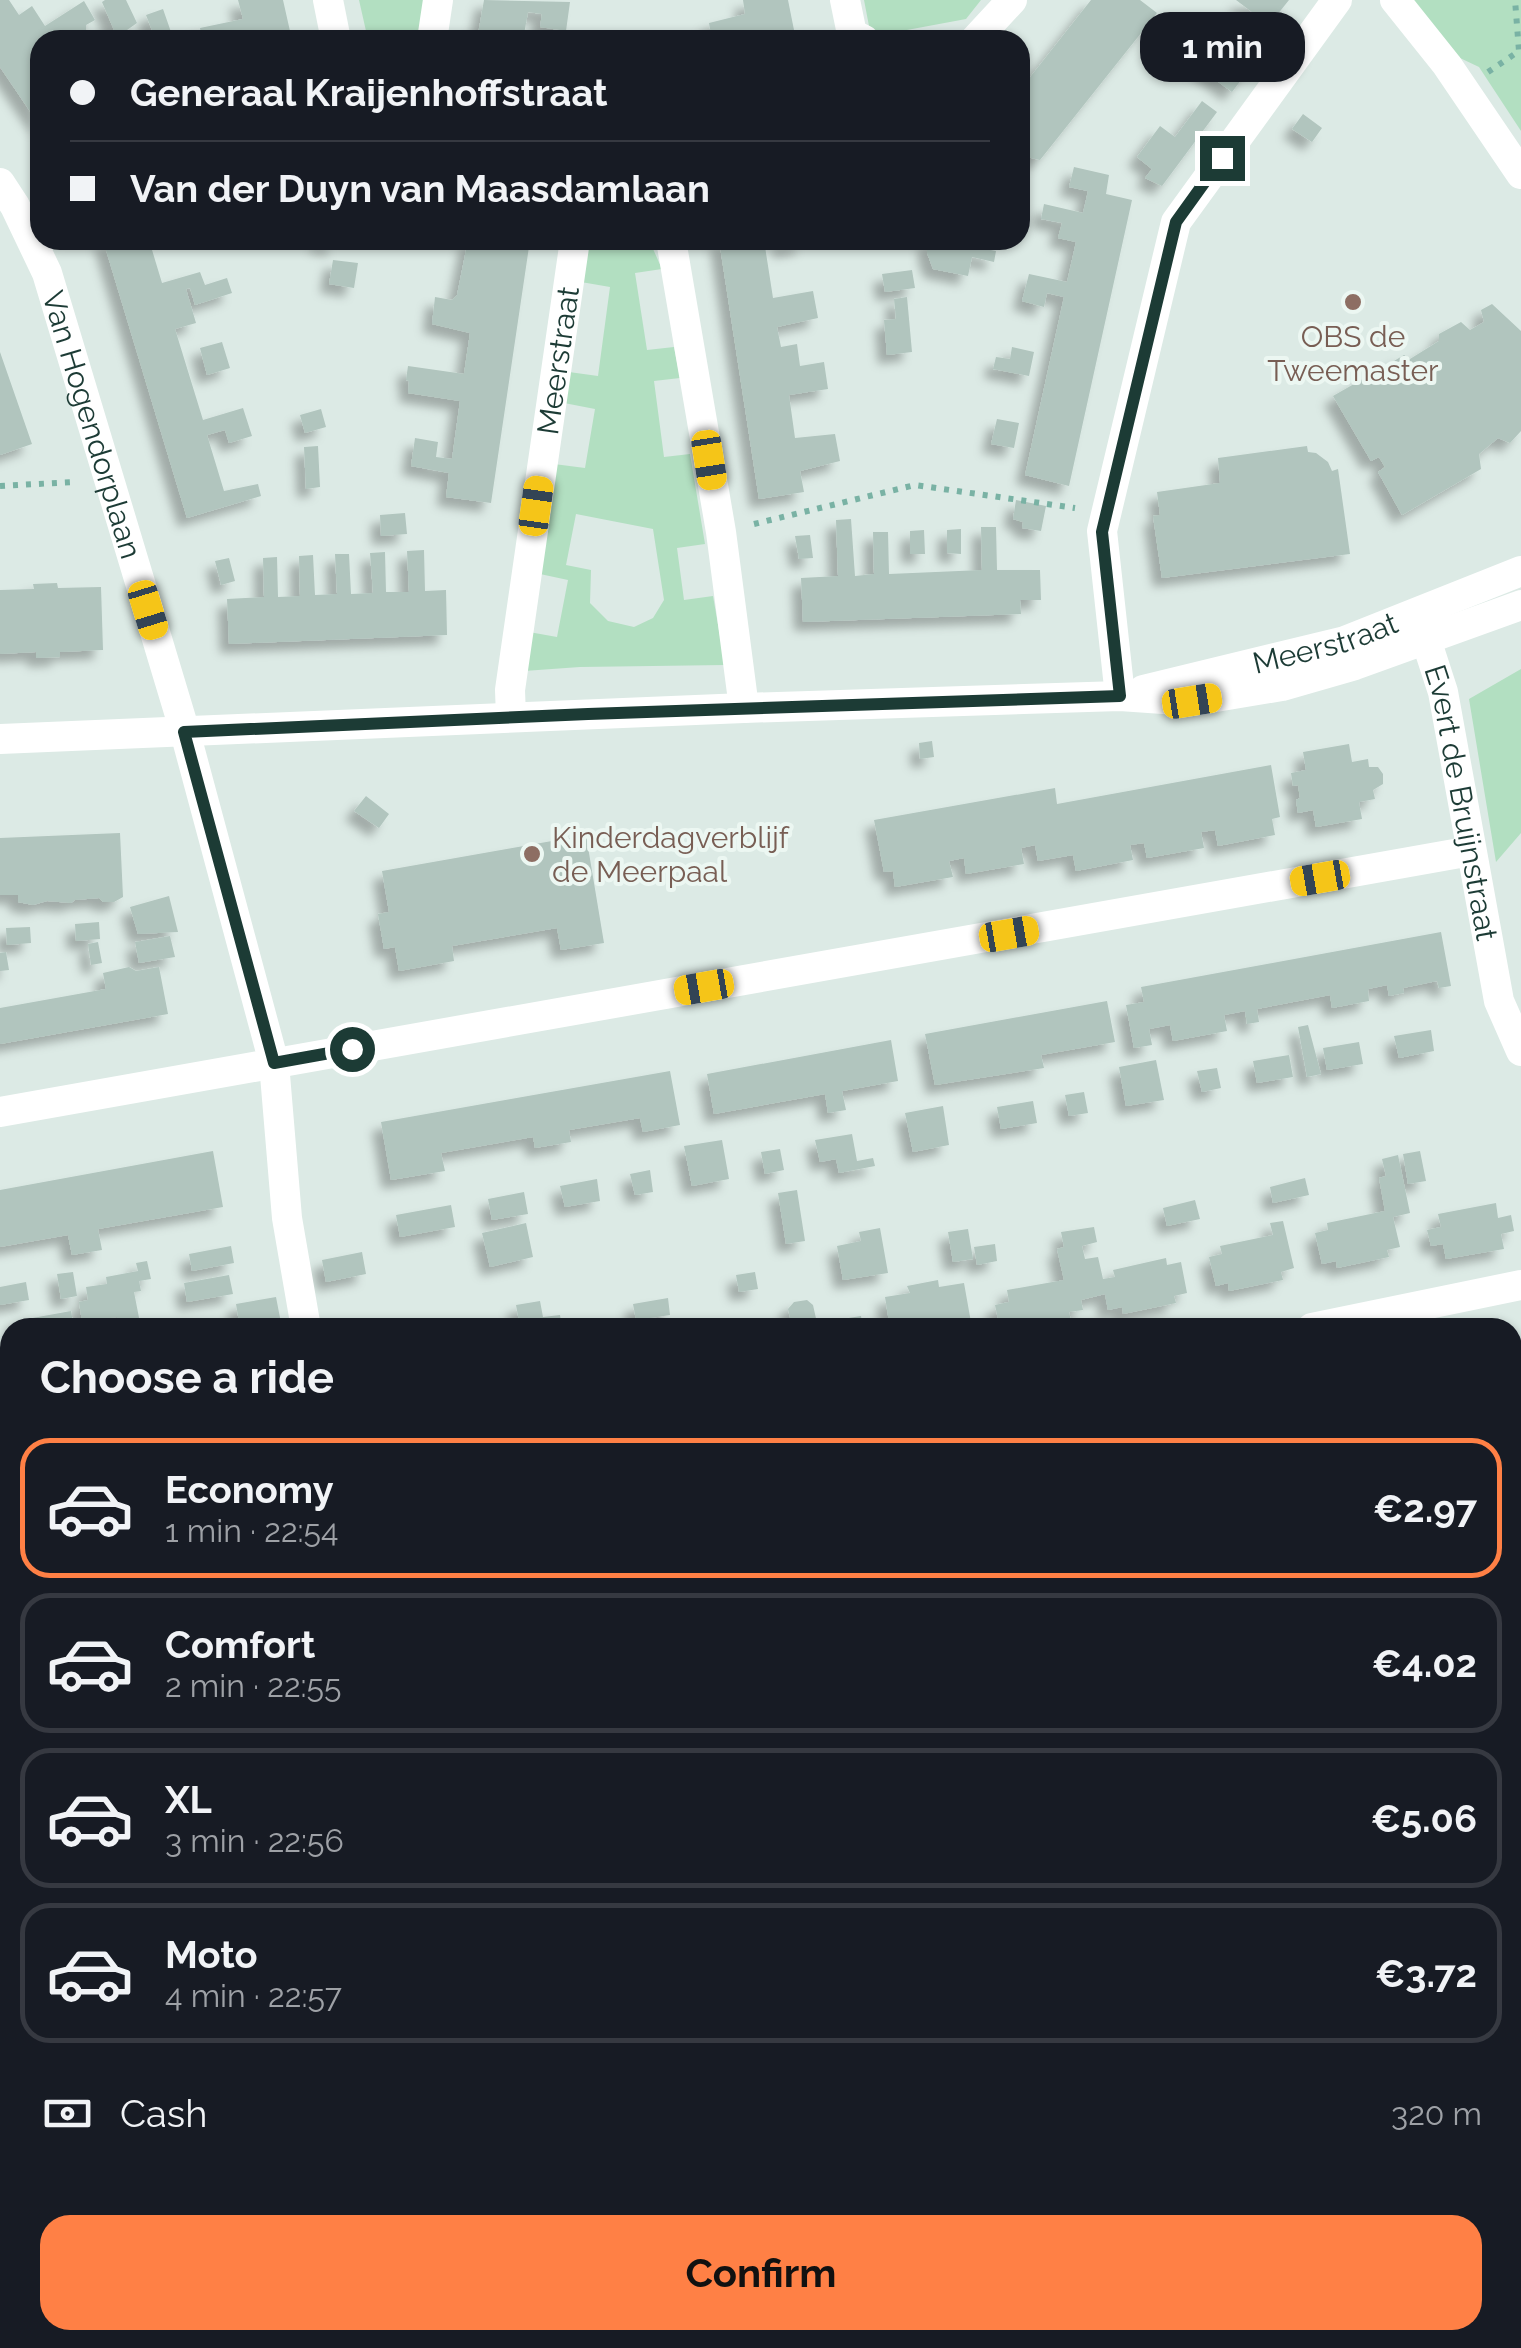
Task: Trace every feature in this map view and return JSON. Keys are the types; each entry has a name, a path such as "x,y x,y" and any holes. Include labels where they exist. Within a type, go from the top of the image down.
{"street":[{"path":"328,0 334,30"},
{"path":"434,30 438,0"},
{"path":"845,0 851,30"},
{"path":"984,30 1012,0"},
{"path":"1120,696 1102,532 1176,222 1337,0"},
{"path":"1395,0 1521,174"},
{"name":"Van Hogendorplaan","path":"0,183 30,237"},
{"name":"Van Hogendorplaan","path":"36,250 46,273 184,732 274,1063 287,1218 304,1318"},
{"name":"Meerstraat","path":"510,717 510,690 574,250"},
{"path":"674,250 721,532 744,708"},
{"name":"Meerstraat","path":"1422,626 1521,571"},
{"name":"Meerstraat","path":"0,739 1120,696 1521,605"},
{"name":"Evert de Bruijnstraat","path":"1422,626 1443,692 1499,1001 1521,1052"},
{"path":"0,1112 1471,851"},
{"path":"1361,1318 1521,1285"}],"path":[{"path":"1462,88 1519,51 1515,0"},
{"path":"0,486 109,480"},
{"path":"721,532 915,484 1106,513"}],"green space":[{"path":"359,0 434,0 430,30 366,30"},
{"path":"864,0 981,0 966,19 907,30 874,30 869,26"},
{"path":"1409,0 1521,0 1521,131 1479,67 1460,58"},
{"path":"586,250 653,250 662,269 635,273 647,350 674,347 680,378 654,381 664,457 690,454 705,544 677,548 684,600 713,596 725,665 524,671 529,632 557,637 568,580 540,574 554,464 585,468 595,409 564,403 569,372 598,376 610,287 581,282","holes":["576,514 653,529 664,600 653,618 634,627 608,621 590,603 591,570 566,565"]},
{"path":"1521,669 1521,833 1496,862 1469,699"}],"building":[{"path":"0,0 9,0 19,15 32,6 45,26 84,1 95,20 86,25 86,30 30,30 30,111 0,67"},
{"path":"126,0 137,23 127,30 114,30 102,2"},
{"path":"238,0 283,0 290,30 200,30 243,19"},
{"path":"484,0 570,2 566,30 540,27 542,14 528,12 525,30 479,30"},
{"path":"743,0 788,0 794,30 710,30 709,23 745,14"},
{"path":"1091,0 1140,0 1157,13 1040,160 1030,158 1030,77"},
{"path":"1236,0 1289,0 1269,25"},
{"path":"163,9 170,30 152,30 146,15"},
{"path":"1216,34 1254,63 1232,92 1198,67"},
{"path":"1202,101 1217,112 1162,186 1145,178 1152,169 1137,157 1160,126 1175,137"},
{"path":"1303,114 1322,128 1312,142 1292,129"},
{"path":"1074,167 1109,175 1106,194 1132,200 1069,486 1025,475 1064,297 1047,293 1044,307 1022,301 1029,274 1067,282 1076,242 1058,238 1062,223 1041,219 1044,204 1083,213 1088,191 1069,187"},
{"path":"106,250 152,250 162,283 200,272 205,285 227,278 232,293 195,305 190,288 186,289 196,323 175,329 203,420 243,408 252,436 229,443 225,430 207,435 224,491 258,484 261,496 187,518"},
{"path":"466,250 529,250 491,503 446,497 449,473 411,466 415,438 438,442 436,457 452,459 460,401 408,393 406,380 408,366 464,374 470,333 432,324 435,297 452,300 457,295"},
{"path":"721,250 766,250 773,298 813,291 818,318 777,327 781,347 797,344 800,366 824,362 828,389 789,395 795,438 835,434 840,461 800,471 804,492 759,499"},
{"path":"996,251 994,262 972,257 968,276 933,269 927,253"},
{"path":"333,260 358,263 354,288 329,284"},
{"path":"912,270 915,288 885,292 882,274"},
{"path":"907,297 912,352 887,355 884,320 896,319 894,299"},
{"path":"1492,304 1521,331 1521,431 1510,443 1498,438 1479,454 1481,469 1402,515 1378,472 1385,467 1379,457 1371,461 1333,396 1368,376 1373,381 1386,373 1384,367 1404,355 1410,359 1439,341 1439,334 1461,322 1470,330 1484,322 1481,310"},
{"path":"222,342 230,368 207,375 200,348"},
{"path":"1012,347 1034,352 1029,376 993,369 996,357 1010,359"},
{"path":"0,352 32,444 0,455"},
{"path":"321,409 326,427 305,433 300,415"},
{"path":"997,419 1019,423 1014,448 991,444"},
{"path":"318,446 320,487 306,489 304,447"},
{"path":"1307,446 1308,452 1328,462 1332,471 1338,469 1350,554 1162,578 1153,516 1160,515 1157,492 1220,483 1218,458"},
{"path":"1016,500 1046,506 1041,531 1022,528 1023,522 1013,519"},
{"path":"405,513 407,534 381,536 380,515"},
{"path":"851,519 855,576 874,574 873,532 888,532 889,574 982,570 981,527 996,527 997,570 1040,570 1041,600 1020,600 1021,614 803,622 801,578 838,576 836,520"},
{"path":"961,529 961,554 947,553 947,530"},
{"path":"924,530 925,554 910,554 910,531"},
{"path":"810,535 813,558 799,559 795,536"},
{"path":"424,550 425,591 446,590 447,635 229,644 227,599 264,597 263,558 277,557 278,597 300,596 299,556 313,555 315,595 337,594 335,554 349,554 351,594 373,593 370,553 385,552 386,592 409,592 407,551"},
{"path":"229,558 235,581 221,585 215,561"},
{"path":"57,583 58,588 101,587 103,650 60,652 60,657 36,658 36,652 0,654 0,590 34,589 33,584"},
{"path":"932,741 934,757 920,759 919,743"},
{"path":"1349,744 1352,762 1368,759 1369,767 1378,767 1383,774 1383,784 1373,790 1375,799 1359,802 1362,819 1316,827 1313,810 1298,813 1298,785 1293,786 1291,773 1306,770 1303,752"},
{"path":"1271,765 1280,817 1272,819 1275,835 1218,846 1215,830 1201,832 1204,848 1147,858 1144,843 1130,845 1133,860 1076,871 1073,855 1038,861 1035,845 1021,848 1024,864 966,874 964,858 949,861 953,877 895,887 893,871 884,872 874,820 1055,788 1057,804"},
{"path":"366,796 389,814 379,828 354,811"},
{"path":"120,833 123,897 114,902 99,898 33,905 18,902 18,895 0,895 0,838"},
{"path":"586,835 604,943 561,950 557,928 452,946 454,961 399,971 395,947 384,949 378,914 389,912 382,871"},
{"path":"169,896 178,932 138,934 130,907"},
{"path":"99,922 100,939 76,941 75,924"},
{"path":"30,927 31,943 7,945 6,928"},
{"path":"1441,932 1451,986 1439,988 1437,981 1403,988 1404,993 1389,996 1387,985 1368,989 1369,1001 1332,1008 1330,995 1257,1009 1259,1022 1247,1024 1245,1011 1224,1015 1227,1031 1173,1041 1170,1025 1149,1029 1152,1045 1134,1048 1126,1005 1144,1002 1141,987"},
{"path":"170,936 175,957 139,963 135,942"},
{"path":"98,942 102,963 91,965 88,944"},
{"path":"6,952 9,970 0,971 0,953"},
{"path":"129,967 136,971 159,967 168,1014 0,1044 0,1008 106,989 103,973"},
{"path":"1107,1001 1115,1042 1041,1055 1044,1068 935,1085 925,1034"},
{"path":"1308,1025 1321,1074 1307,1077 1298,1027"},
{"path":"1431,1030 1434,1051 1399,1058 1394,1036"},
{"path":"891,1040 898,1081 842,1091 846,1110 828,1113 825,1094 714,1114 707,1074"},
{"path":"1359,1042 1363,1064 1327,1070 1323,1048"},
{"path":"1289,1055 1293,1077 1257,1083 1253,1061"},
{"path":"1156,1060 1164,1100 1126,1106 1119,1067"},
{"path":"1217,1068 1221,1088 1202,1092 1197,1071"},
{"path":"670,1071 680,1125 643,1132 640,1118 569,1130 571,1142 535,1148 533,1137 441,1153 445,1171 391,1180 381,1122"},
{"path":"1084,1092 1088,1113 1069,1116 1065,1095"},
{"path":"1033,1101 1037,1123 1001,1129 997,1107"},
{"path":"943,1106 949,1145 913,1152 905,1113"},
{"path":"852,1134 857,1161 873,1158 875,1166 839,1173 836,1159 820,1162 815,1140"},
{"path":"722,1140 729,1179 692,1186 684,1146"},
{"path":"780,1149 784,1170 765,1174 761,1152"},
{"path":"213,1151 223,1207 98,1229 102,1250 72,1255 68,1235 0,1247 0,1190"},
{"path":"1420,1151 1426,1181 1408,1184 1403,1154"},
{"path":"1398,1155 1410,1213 1393,1217 1400,1247 1387,1250 1389,1257 1337,1268 1336,1261 1322,1264 1315,1233 1328,1230 1327,1223 1385,1211 1379,1178 1386,1176 1382,1159"},
{"path":"650,1170 653,1192 635,1195 630,1174"},
{"path":"1305,1178 1309,1195 1273,1203 1270,1187"},
{"path":"597,1179 600,1201 565,1207 560,1186"},
{"path":"797,1190 805,1241 786,1244 778,1193"},
{"path":"524,1192 528,1214 492,1220 488,1199"},
{"path":"1195,1200 1200,1219 1167,1226 1163,1208"},
{"path":"1496,1203 1498,1218 1511,1215 1514,1231 1501,1234 1504,1249 1446,1259 1443,1244 1431,1246 1427,1230 1441,1227 1438,1214"},
{"path":"451,1205 455,1227 400,1237 396,1215"},
{"path":"1283,1221 1294,1268 1281,1272 1283,1280 1229,1291 1228,1283 1216,1286 1209,1257 1222,1254 1220,1246 1273,1235 1270,1223"},
{"path":"526,1223 533,1257 490,1267 482,1233"},
{"path":"1094,1227 1097,1242 1082,1246 1085,1259 1098,1257 1103,1279 1115,1277 1113,1270 1166,1258 1167,1265 1181,1262 1187,1293 1174,1296 1176,1303 1123,1314 1122,1307 1108,1310 1105,1294 1081,1300 1083,1310 1069,1312 1070,1318 998,1318 995,1305 1009,1302 1007,1290 1064,1280 1057,1249 1064,1247 1061,1232"},
{"path":"880,1228 888,1273 843,1280 837,1246 861,1241 859,1232"},
{"path":"968,1229 973,1259 953,1262 948,1232"},
{"path":"995,1244 997,1261 977,1265 974,1247"},
{"path":"231,1246 234,1263 192,1271 189,1254"},
{"path":"362,1252 366,1274 326,1282 322,1260"},
{"path":"147,1261 151,1279 139,1281 141,1291 134,1292 139,1318 81,1318 79,1302 88,1300 86,1287 107,1284 106,1277 138,1271 136,1263"},
{"path":"73,1272 77,1296 61,1299 57,1274"},
{"path":"755,1272 758,1289 739,1292 736,1275"},
{"path":"229,1275 233,1294 187,1302 184,1283"},
{"path":"938,1280 939,1287 964,1283 970,1318 888,1318 885,1297 910,1293 907,1286"},
{"path":"26,1282 29,1300 0,1305 0,1287"},
{"path":"276,1297 280,1318 238,1318 236,1304"},
{"path":"668,1298 670,1315 636,1318 633,1304"},
{"path":"807,1300 813,1305 816,1318 790,1318 788,1309 794,1302"},
{"path":"540,1301 543,1317 560,1318 518,1318 516,1305"},
{"path":"71,1311 72,1318 32,1318"}],"place":[{"name":"OBS de Tweemaster","path":"1353,302"},
{"name":"Kinderdagverblijf de Meerpaal","path":"532,854"}],"route":[{"path":"352,1049 274,1063 184,732 1120,696 1102,532 1176,222 1222,158"}]}
